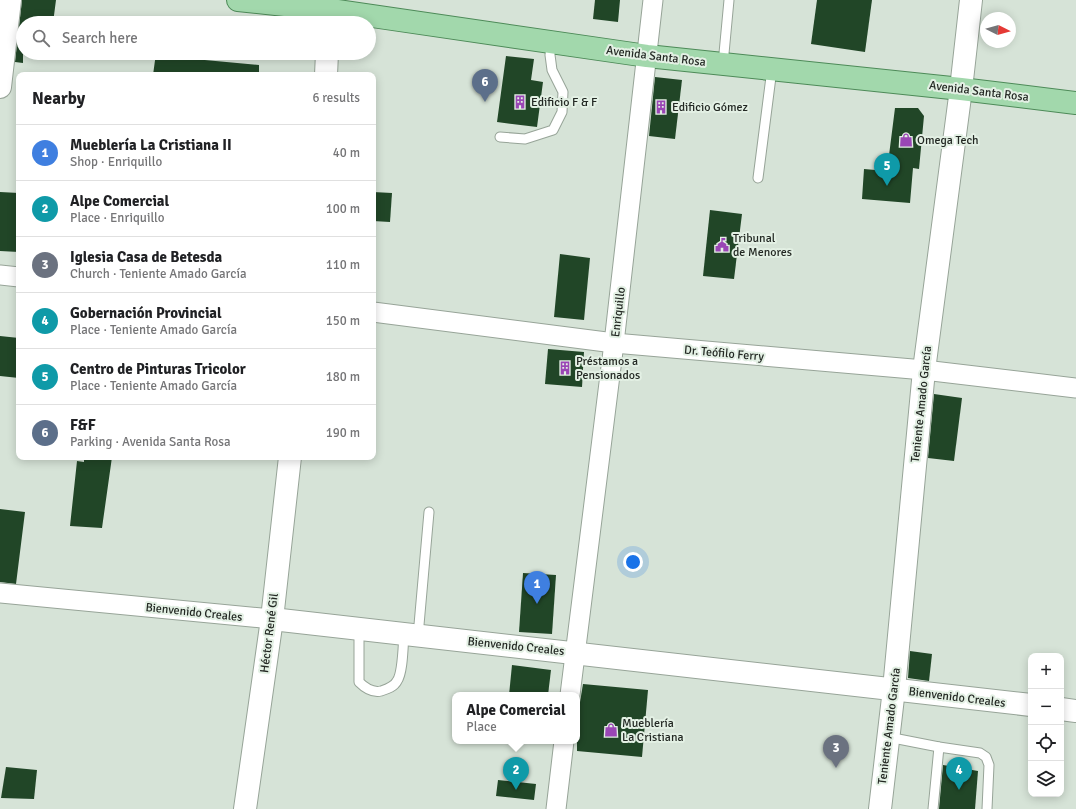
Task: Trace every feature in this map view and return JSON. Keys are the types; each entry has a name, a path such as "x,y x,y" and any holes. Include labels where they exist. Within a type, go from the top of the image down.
{"main road":[{"name":"Avenida Santa Rosa","path":"238,0 366,16"},
{"name":"Avenida Santa Rosa","path":"376,17 648,56 961,89 1076,103"}],"street":[{"path":"0,87 10,0"},
{"name":"Enriquillo","path":"570,692 614,343 648,56 653,0"},
{"name":"Teniente Amado García","path":"880,809 894,689 924,370 961,89 971,0"},
{"path":"326,72 327,60"},
{"path":"0,275 16,277"},
{"name":"Dr. Teófilo Ferry","path":"376,312 614,343 924,370 1076,388"},
{"name":"Héctor René Gil","path":"245,809 272,619 290,460"},
{"name":"Bienvenido Creales","path":"0,593 272,619 1028,705"},
{"path":"1064,709 1076,711"},
{"path":"556,809 564,744"}],"lane":[{"path":"722,64 730,0"},
{"path":"500,136 525,139 553,130 562,112 563,92 552,70 550,55 551,42"},
{"path":"758,178 772,69"},
{"path":"359,629 359,682 366,689 378,692 390,688 397,681 411,635 429,512"},
{"path":"888,737 980,753 986,757 989,765 987,809"},
{"path":"934,809 939,747"}],"building":[{"path":"22,0 56,0 54,16 20,16"},
{"path":"595,0 620,0 618,22 593,19"},
{"path":"817,0 872,0 865,52 811,44"},
{"path":"16,53 16,60 23,60 23,63 15,62"},
{"name":"Edificio F & F","path":"506,56 534,59 531,80 543,82 537,127 497,122"},
{"path":"155,60 205,60 259,65 259,72 153,72"},
{"name":"Edificio Gómez","path":"655,77 682,80 675,139 649,136"},
{"path":"895,108 918,108 924,116 919,169 913,168 910,203 862,199 864,169 887,171"},
{"path":"0,192 16,193 16,252 0,251"},
{"path":"376,192 392,193 390,222 376,221"},
{"name":"Tribunal de Menores","path":"710,210 742,214 734,279 703,276"},
{"path":"560,254 590,258 584,320 554,317"},
{"path":"0,336 16,338 16,378 0,376"},
{"name":"Préstamos a Pensionados","path":"548,349 584,352 582,387 545,384"},
{"path":"934,394 962,398 954,461 928,458"},
{"path":"84,460 112,460 102,528 70,526 77,461 84,462"},
{"path":"0,509 25,512 16,584 0,582"},
{"path":"523,573 556,575 552,634 519,632"},
{"path":"910,651 932,654 929,681 908,678"},
{"path":"512,665 551,670 548,692 509,692"},
{"name":"Mueblería La Cristiana","path":"583,684 648,690 642,757 577,751 577,744 580,744 580,702"},
{"path":"943,765 978,771 975,809 939,809"},
{"path":"6,767 37,770 34,799 1,798"},
{"path":"498,780 536,784 534,800 496,796"}],"place":[{"name":"F&F","path":"485,102"},
{"name":"Edificio F & F","path":"520,102"},
{"name":"Edificio Gómez","path":"661,107"},
{"name":"Omega Tech","path":"906,140"},
{"name":"Centro de Pinturas Tricolor","path":"887,186"},
{"name":"Tribunal de Menores","path":"722,245"},
{"name":"Préstamos a Pensionados","path":"565,368"},
{"name":"Mueblería La Cristiana II","path":"537,604"},
{"name":"Mueblería La Cristiana","path":"611,730"},
{"name":"Iglesia Casa de Betesda","path":"836,768"},
{"name":"Alpe Comercial","path":"516,790"},
{"name":"Gobernación Provincial","path":"959,790"}]}
